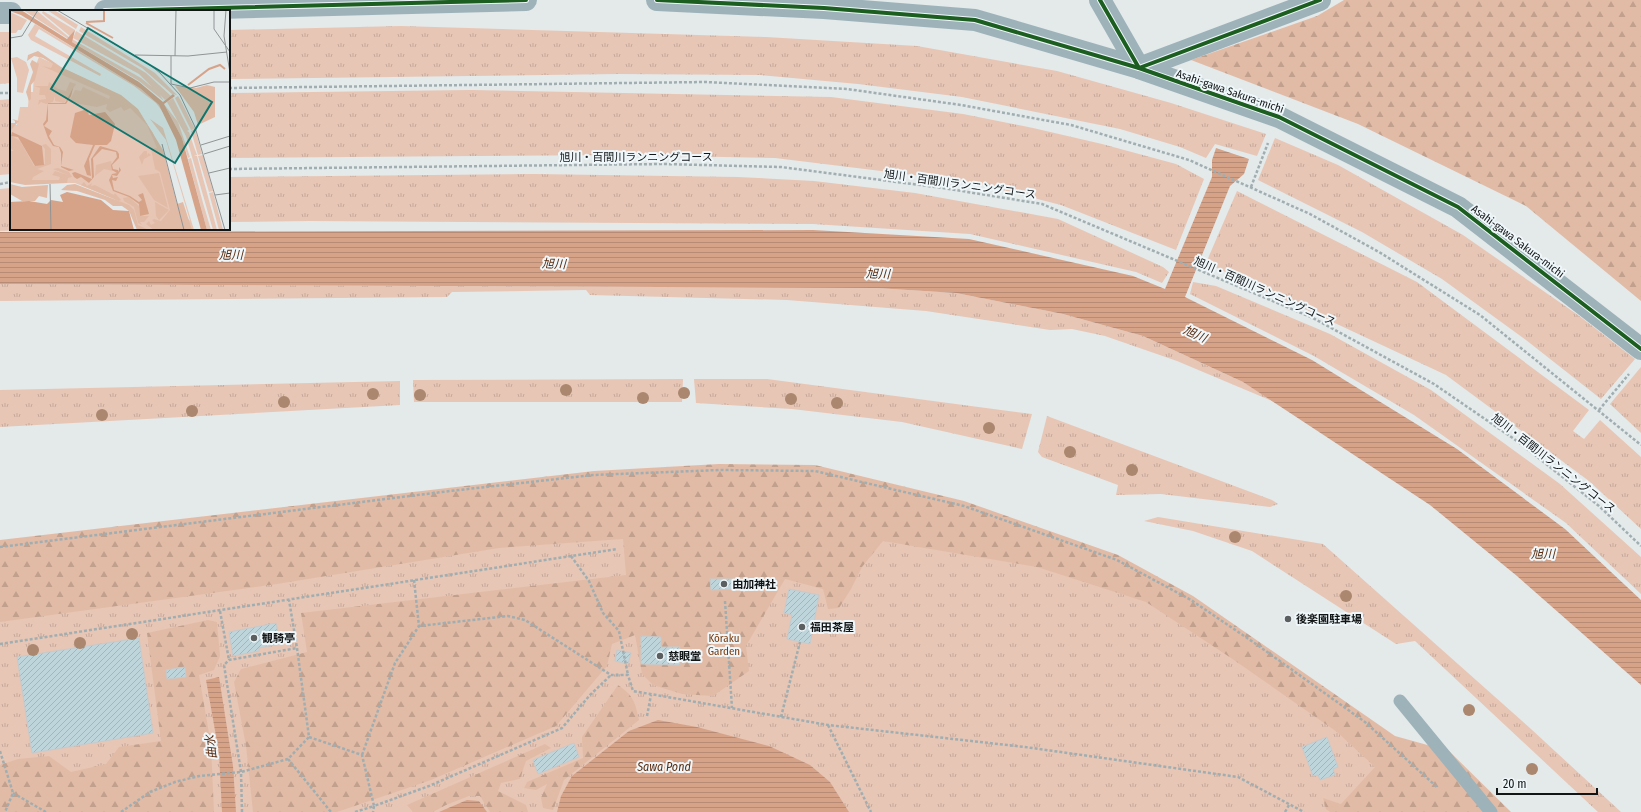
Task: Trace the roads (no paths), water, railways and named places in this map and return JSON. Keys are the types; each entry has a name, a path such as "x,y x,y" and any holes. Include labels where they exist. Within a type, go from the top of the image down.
{"street":[{"path":"143,10 526,0"},
{"name":"Asahi-gawa Sakura-michi","path":"657,0 824,8 975,20 1139,68 1279,117 1458,207 1641,349"},
{"path":"1100,0 1139,68 1320,0"}],"lane":[{"path":"1400,702 1491,812"}],"water":[{"name":"旭川","path":"1216,148 1249,159 1244,174 1230,186 1185,297 1312,360 1457,449 1565,529 1641,600 1641,685 1517,576 1430,505 1243,382 1143,336 1063,314 956,293 876,288 0,284 0,232 813,230 969,239 1133,276 1165,289 1212,177 1212,160"},
{"path":"219,677 233,766 236,812 222,812 219,753 206,680"},
{"name":"Sawa Pond","path":"658,720 697,727 769,746 810,765 830,782 849,812 557,812 561,796 572,776 629,731"},
{"path":"467,800 479,801 487,812 439,812"}],"place":[{"name":"由加神社","path":"724,584"},
{"name":"後楽園駐車場","path":"1288,619"},
{"name":"福田茶屋","path":"802,627"},
{"name":"観騎亭","path":"254,638"},
{"name":"慈眼堂","path":"660,656"}],"park label":[{"name":"Kōraku Garden","path":"724,644"}],"water label":[{"name":"曲水","path":"211,747"}]}
